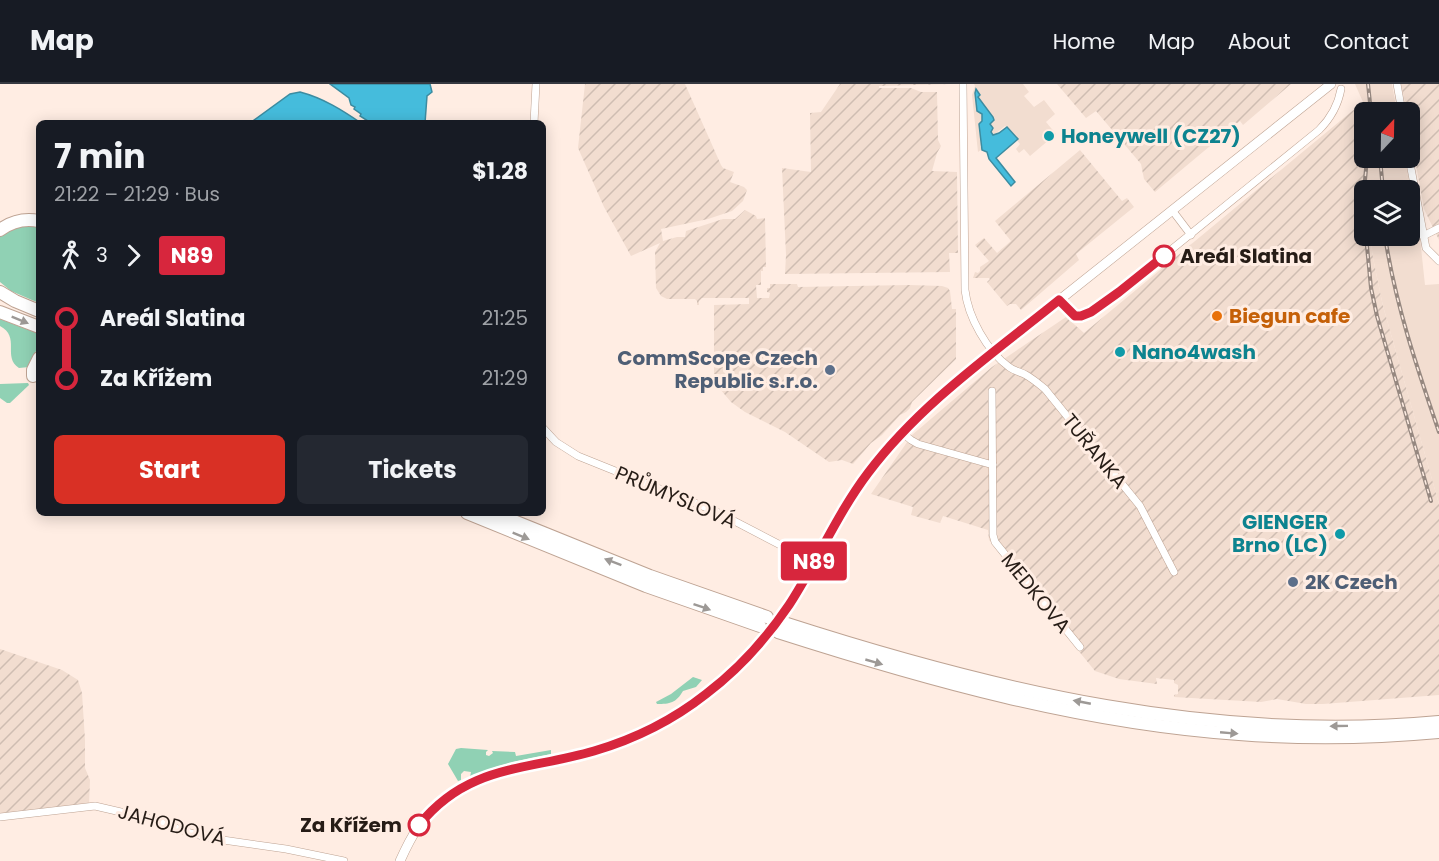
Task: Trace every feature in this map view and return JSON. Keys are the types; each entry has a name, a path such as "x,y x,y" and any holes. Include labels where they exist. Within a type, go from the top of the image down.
{"highway":[{"path":"0,230 19,220 36,220"},
{"path":"0,292 36,310"},
{"path":"0,301 36,315"},
{"path":"0,312 36,326"},
{"path":"474,516 693,604 764,622 501,516"},
{"path":"1439,722 1369,726 1284,726 1210,721 1132,711 1045,695 781,628 864,659 947,682 1055,708 1150,724 1230,734 1296,737 1362,737 1439,732"}],"street":[{"path":"534,120 536,84"},
{"name":"TUŘANKA","path":"963,84 966,297 970,313 982,336 994,352 1009,367 1033,379 1046,389 1140,506 1174,572"},
{"path":"400,861 414,833 425,818 442,801 480,778 501,771 592,752 645,732 677,715 712,690 745,661 759,645 788,605 858,486 901,432 928,406 994,352 1331,84"},
{"path":"1397,84 1400,102"},
{"path":"1059,300 1075,316 1085,315 1119,292 1319,130 1333,113 1341,89"},
{"path":"1411,168 1426,248 1439,261"},
{"path":"1172,210 1191,235"},
{"path":"1424,236 1439,228"},
{"name":"MEDKOVA","path":"992,391 993,535 996,542 1080,647"},
{"name":"PRŮMYSLOVÁ","path":"546,431 561,446 578,456 694,502 813,562"},
{"path":"901,432 918,444 993,465"},
{"name":"JAHODOVÁ","path":"0,817 95,806 151,819 199,836 286,849 344,861"}],"shaded area":[{"path":"585,84 685,84 721,165 734,172 730,182 747,190 743,201 732,211 708,219 661,229 663,241 685,237 686,231 723,219 735,219 745,210 757,219 765,218 766,267 763,267 761,271 761,285 756,285 757,298 769,298 770,293 767,292 767,288 770,288 770,284 797,284 798,287 909,285 948,288 952,309 956,309 956,359 912,402 906,412 871,443 853,464 842,460 829,462 785,432 745,412 731,402 714,381 714,305 749,304 749,298 702,298 697,305 695,299 667,299 661,296 656,288 655,252 660,243 631,256 604,207 578,148"},
{"path":"840,84 951,84 879,86 879,88 911,88 921,92 937,92 938,140 941,146 932,171 957,172 958,253 949,253 950,272 785,274 782,168 811,172 810,113 821,112"},
{"path":"974,84 1023,84 1029,92 1024,96 1034,107 1044,100 1055,114 1046,122 1056,134 1030,156 1024,149 1019,153 1016,149 1020,144 1005,126 980,146 982,149 978,152 972,95"},
{"path":"1057,84 1291,84 1243,125 1240,121 1155,192 1144,179 1141,164 1096,111 1086,118"},
{"path":"1355,84 1392,84 1395,102 1363,102"},
{"path":"1401,84 1439,84 1439,240 1424,209 1417,168 1420,168 1420,102 1405,102"},
{"path":"1354,109 1354,168 1365,168 1366,180 1354,180 1354,246 1371,246 1383,306 1439,504 1439,695 1323,704 1306,704 1277,699 1261,702 1174,697 1178,694 1178,685 1174,683 1174,680 1156,678 1157,684 1119,679 1095,671 989,540 988,530 943,516 940,523 911,515 913,507 871,494 912,435 992,367 1066,317 1084,333"},
{"path":"1080,150 1122,201 1127,198 1134,207 1076,254 1079,260 1021,310 1016,304 1007,306 987,282 989,278 973,278 975,272 978,273 980,267 989,261 975,245 984,238 997,253 1011,241 995,221"},
{"path":"1365,168 1407,168 1409,180 1366,180"},
{"path":"1420,238 1425,285 1439,284 1439,504 1383,306 1371,246 1420,246"},
{"path":"0,649 62,670 78,680 82,693 85,768 90,780 89,805 0,817"}],"green space":[{"path":"36,223 36,302 11,291 0,282 0,237 12,227"},
{"path":"0,319 36,333 36,351 29,367 19,368 14,363 11,341 6,331 0,326"},
{"path":"28,383 29,385 10,403 0,398 0,384"},
{"path":"693,677 702,680 696,687 683,691 672,702 657,704 656,702"},
{"path":"456,749 488,750 486,755 489,756 493,753 492,751 515,752 516,756 551,750 551,754 520,760 470,777 471,772 464,771 461,774 461,780 458,781 448,764"}],"water":[{"path":"330,84 430,84 432,92 427,96 425,120 366,120 354,109 349,98"},
{"path":"976,89 980,95 978,97 993,117 994,120 990,124 993,128 991,132 993,135 1007,127 1018,139 996,158 1015,182 1011,186 989,159 987,152 982,150 979,124 982,121 982,114 977,111"},
{"path":"300,92 317,98 356,120 254,120 290,94"}],"railway":[{"path":"1368,84 1370,102"},
{"path":"1365,180 1366,168"},
{"path":"1381,168 1382,180"},
{"path":"1367,246 1371,288 1377,316 1431,501"},
{"path":"1387,246 1401,311 1439,432"}],"bus line":[{"name":"N89","path":"419,825 442,801 472,782 501,771 577,756 621,742 677,715 720,684 745,661 774,625 798,590 858,486 901,432 959,379 1059,300 1075,316 1085,315 1119,292 1164,256"}],"place":[{"name":"Honeywell (CZ27)","path":"1049,136"},
{"name":"Areál Slatina","path":"1164,256"},
{"name":"Biegun cafe","path":"1217,316"},
{"name":"Nano4wash","path":"1120,352"},
{"name":"CommScope Czech Republic s.r.o.","path":"830,370"},
{"name":"GIENGER Brno (LC)","path":"1340,534"},
{"name":"2K Czech","path":"1293,582"},
{"name":"Za Křížem","path":"419,825"}]}
